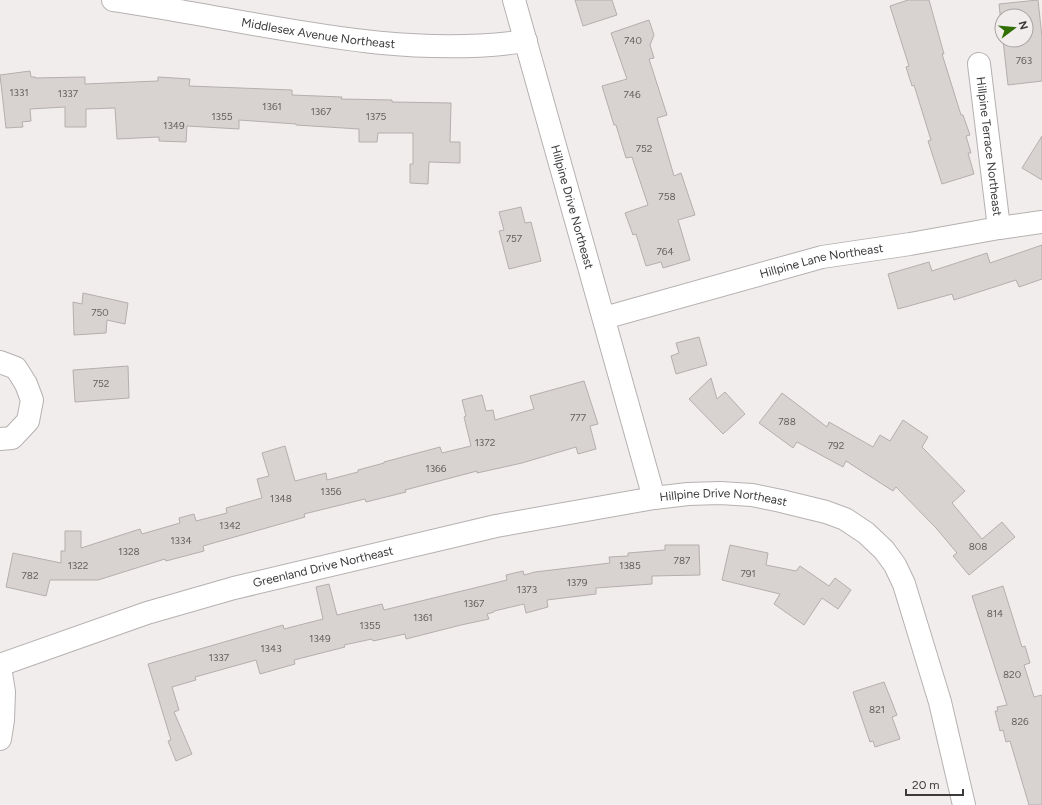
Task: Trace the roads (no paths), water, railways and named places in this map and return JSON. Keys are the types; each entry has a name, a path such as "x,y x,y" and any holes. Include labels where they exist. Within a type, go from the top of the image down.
{"street":[{"name":"Middlesex Avenue Northeast","path":"113,0 380,44 423,46 495,46 526,41"},
{"name":"Hillpine Drive Northeast","path":"514,0 654,498 688,494 720,493 752,495 781,501 826,512 845,519 866,533 884,550 895,565 904,584 940,702 964,805"},
{"name":"Hillpine Terrace Northeast","path":"979,64 1000,228"},
{"name":"Hillpine Lane Northeast","path":"604,318 822,257 1042,222"},
{"path":"0,362 16,368 26,384 32,400 28,421 12,438 0,439"},
{"name":"Greenland Drive Northeast","path":"0,666 147,613 234,588 496,526 654,498"},
{"path":"0,666 4,692 4,720 0,739"}]}
